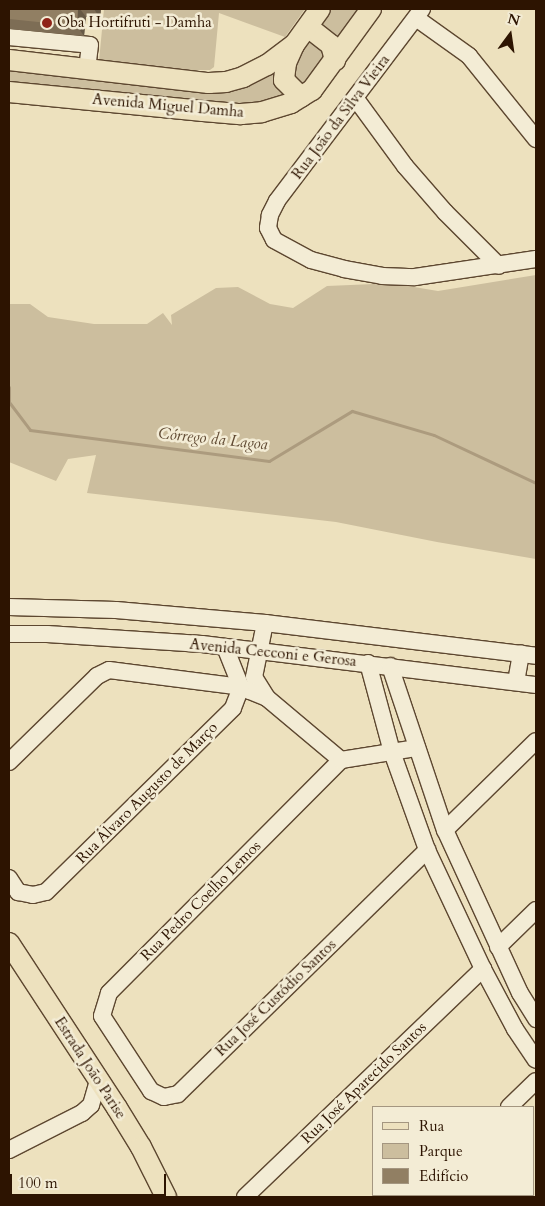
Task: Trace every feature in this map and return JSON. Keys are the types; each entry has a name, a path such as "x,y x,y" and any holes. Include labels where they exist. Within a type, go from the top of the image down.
{"main road":[{"name":"Avenida Miguel Damha","path":"9,60 209,83 226,82 243,77 267,65 294,45 320,9"},
{"name":"Avenida Miguel Damha","path":"9,92 241,114 278,108 312,90 371,9"},
{"path":"308,27 331,45 335,60"},
{"path":"294,45 286,63 284,80 301,97"},
{"name":"Estrada João Parise","path":"9,943 141,1148 166,1197"}],"street":[{"name":"Rua João da Silva Vieira","path":"419,13 277,201 270,215 268,228 274,240 311,260 344,269 382,276 415,277 499,266"},
{"path":"419,13 469,56 536,139"},
{"path":"9,37 90,45 87,69"},
{"path":"356,98 405,166 445,212 499,266 536,259"},
{"name":"Avenida Cecconi e Gerosa","path":"9,607 116,610 265,623 529,654"},
{"path":"265,623 254,677 267,698"},
{"name":"Avenida Cecconi e Gerosa","path":"9,634 47,634 147,640 225,647 536,685"},
{"path":"225,647 240,687"},
{"path":"516,682 529,654"},
{"path":"368,664 392,752 427,850 482,969 515,1029 536,1060"},
{"path":"390,666 445,830 520,993 535,1017 515,1029"},
{"path":"9,762 97,676 109,670 240,687 267,698 341,760 417,748"},
{"name":"Rua Álvaro Augusto de Março","path":"9,878 18,892 33,895 46,892 233,708 240,687"},
{"path":"445,830 536,741"},
{"name":"Rua Pedro Coelho Lemos","path":"126,1054 102,1016 109,993 341,760"},
{"name":"Rua José Custódio Santos","path":"126,1054 151,1091 164,1097 178,1094 427,850"},
{"path":"498,947 536,910"},
{"name":"Rua José Aparecido Santos","path":"245,1197 482,969"},
{"path":"501,1004 520,993"},
{"path":"9,1150 82,1113 91,1105 98,1081"},
{"path":"510,1106 536,1081"}],"green space":[{"path":"104,9 305,9 285,37 219,13 214,67 210,70 191,70 99,61"},
{"path":"327,9 363,9 343,36 336,39 321,32 320,18"},
{"path":"313,42 325,50 323,64 303,85 287,73 306,44"},
{"path":"277,67 289,96 265,107 9,84 9,68 210,88"},
{"path":"536,275 536,559 336,522 87,493 96,455 68,459 56,481 9,462 9,304 30,304 48,317 94,324 147,324 163,313 172,325 171,315 216,288 238,287 270,304 293,308 327,286 374,284 408,286 438,291"}],"building":[{"path":"9,9 78,9 77,26 9,19"}],"waterway":[{"name":"Córrego da Lagoa","path":"9,387 9,402 30,430 269,461 352,411 434,435 536,483"}],"place":[{"name":"Oba Hortifruti - Damha","path":"47,23"}]}
